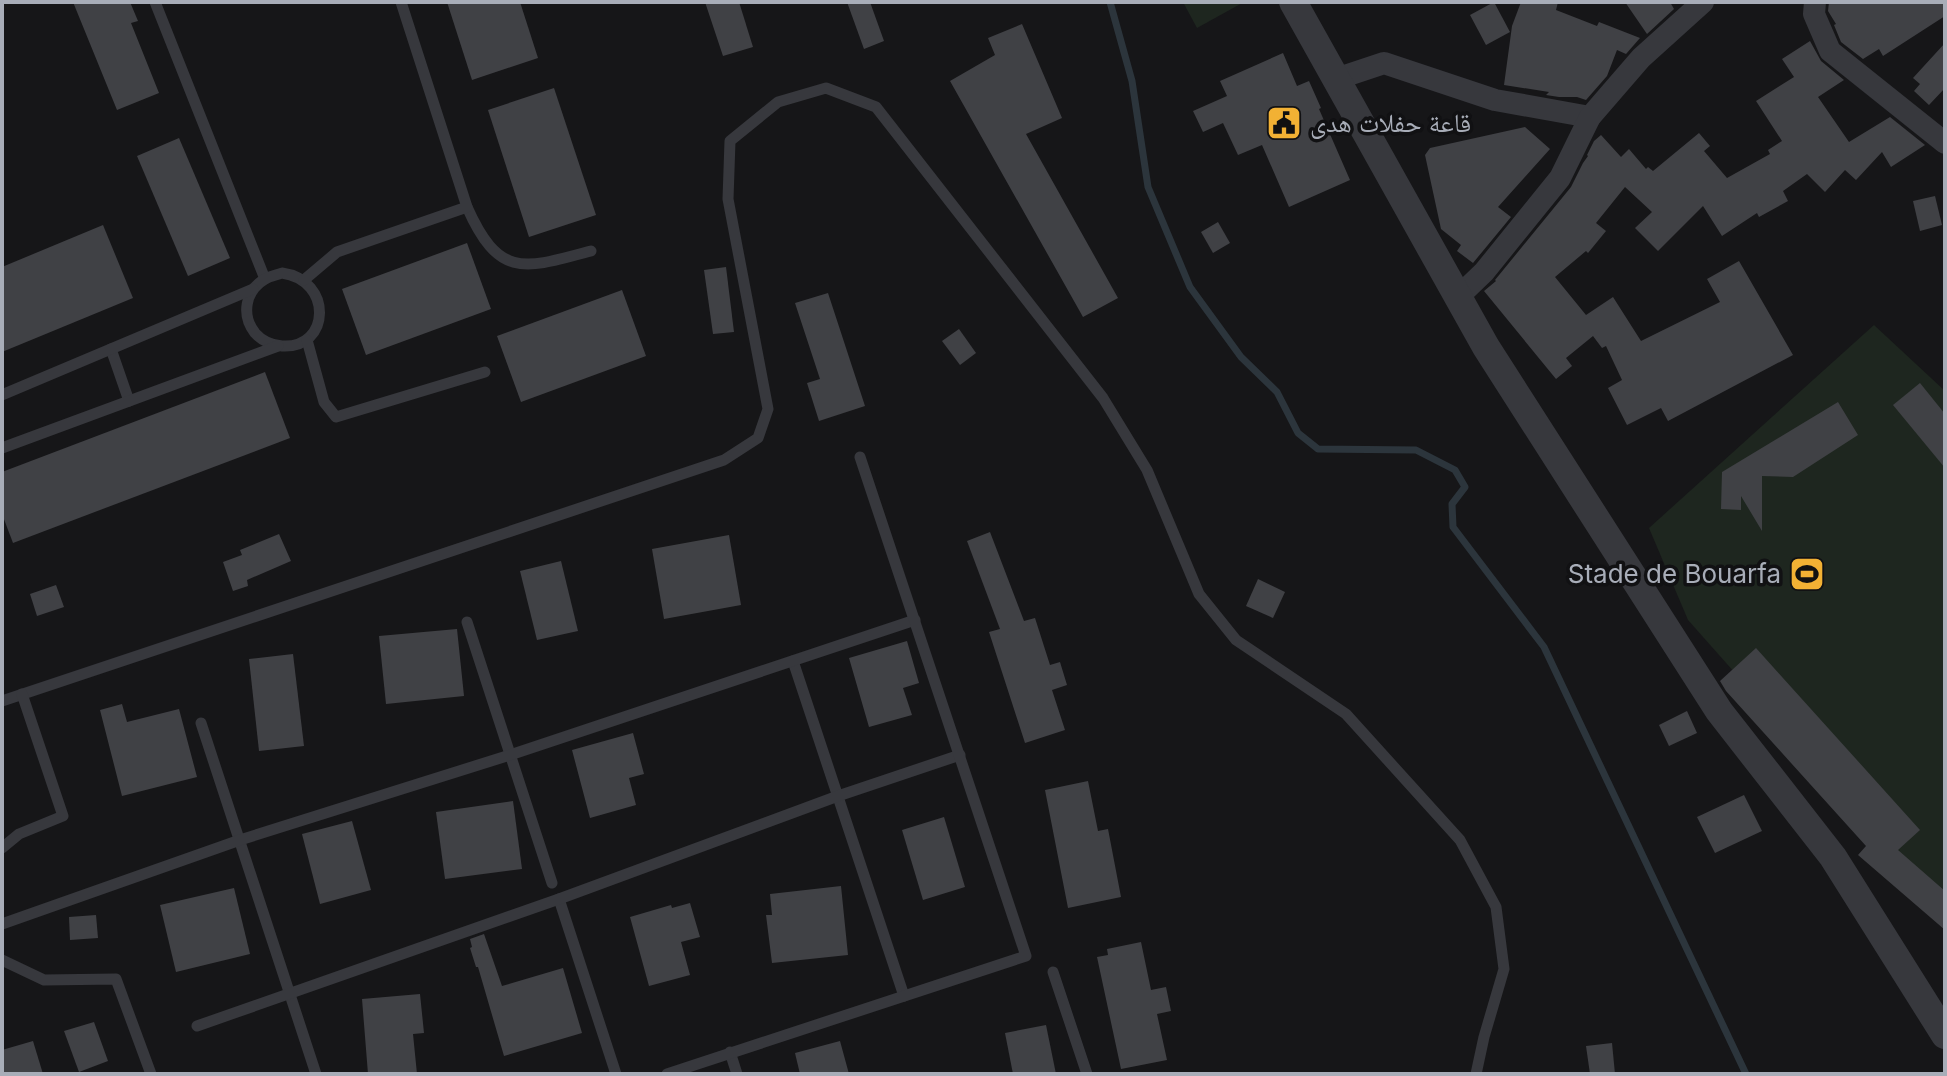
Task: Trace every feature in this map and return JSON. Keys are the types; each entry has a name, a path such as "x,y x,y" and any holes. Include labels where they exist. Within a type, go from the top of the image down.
{"street":[{"path":"1293,2 1486,347 1719,711 1833,857 1945,1035"},
{"path":"1458,297 1484,272 1560,178 1590,117 1641,58 1703,2"},
{"path":"1815,2 1814,14 1830,51 1945,143"},
{"path":"1336,79 1384,63 1495,100 1590,117"}],"lane":[{"path":"155,2 265,279"},
{"path":"401,2 467,207 479,233 493,250 511,262 531,265 591,251"},
{"path":"2,701 724,460 758,438 768,409 728,199 730,141 778,102 826,88 876,107 1103,398 1147,470 1199,594 1236,640 1346,714 1460,840 1496,907 1504,969 1476,1074"},
{"path":"304,280 337,252 467,207"},
{"path":"2,395 253,289 265,279 282,273 304,280 317,299 316,327 307,340 295,346 278,346 265,342 257,335 247,313 247,301 253,289"},
{"path":"307,340 324,402 336,417 485,372"},
{"path":"2,448 278,346"},
{"path":"111,349 129,401"},
{"path":"667,1074 1026,956 860,457"},
{"path":"2,924 240,840 510,755 915,620"},
{"path":"467,622 552,883"},
{"path":"793,661 904,996"},
{"path":"2,848 19,834 63,816 22,694"},
{"path":"201,723 316,1074"},
{"path":"197,1026 960,755"},
{"path":"559,899 616,1074"},
{"path":"2,960 44,980 116,979 151,1074"},
{"path":"1053,972 1087,1074"},
{"path":"730,1052 737,1074"}],"shaded area":[{"path":"1183,2 1244,2 1197,28"},
{"name":"Stade de Bouarfa","path":"1874,325 1945,391 1945,896 1905,865 1688,620 1649,528"}],"building":[{"path":"73,2 130,2 138,21 131,23 159,93 117,110"},
{"path":"447,2 520,2 538,58 472,80"},
{"path":"705,2 739,2 753,47 723,56"},
{"path":"847,2 870,2 884,41 864,49"},
{"path":"1494,2 1510,32 1486,45 1470,15"},
{"path":"1521,2 1558,2 1556,10 1640,38 1626,54 1617,50 1607,76 1586,100 1504,85 1512,26"},
{"path":"1625,2 1670,2 1674,9 1647,34"},
{"path":"1829,2 1945,2 1945,16 1883,56 1879,49 1863,59 1841,42 1828,11"},
{"path":"1022,24 1062,118 1026,134 1118,298 1083,317 950,81 995,55 988,38"},
{"path":"1810,41 1821,61 1844,80 1818,97 1849,142 1890,117 1925,145 1891,167 1882,152 1856,180 1845,170 1825,192 1807,174 1783,191 1788,201 1759,217 1757,213 1722,236 1703,206 1658,251 1635,228 1652,212 1625,187 1596,223 1606,231 1588,253 1586,251 1555,277 1586,315 1613,297 1641,341 1720,302 1707,279 1739,261 1793,355 1668,421 1661,408 1627,425 1608,388 1622,380 1606,346 1602,348 1593,336 1566,358 1572,366 1556,379 1484,291 1496,281 1571,187 1594,141 1601,135 1621,157 1629,149 1646,169 1648,167 1653,171 1699,133 1710,146 1704,151 1727,178 1770,154 1768,150 1782,141 1756,101 1794,77 1782,59"},
{"path":"1945,43 1945,88 1929,105 1914,91 1920,84 1913,78"},
{"path":"1283,53 1297,86 1309,81 1350,180 1289,207 1262,145 1238,155 1223,123 1203,132 1193,111 1227,96 1220,81"},
{"path":"554,88 596,215 529,237 488,110"},
{"path":"1525,127 1550,149 1498,207 1511,217 1473,263 1457,251 1461,245 1441,229 1425,155 1430,148"},
{"path":"179,138 230,258 188,276 137,156"},
{"path":"1935,196 1942,225 1920,231 1913,201"},
{"path":"1218,222 1230,243 1213,253 1201,232"},
{"path":"103,225 133,298 2,352 2,267"},
{"path":"467,243 491,309 366,355 342,289"},
{"path":"726,267 734,332 713,334 704,270"},
{"path":"622,290 646,356 521,402 497,336"},
{"path":"828,293 865,406 819,421 807,383 820,379 795,303"},
{"path":"959,329 976,353 960,365 942,341"},
{"path":"265,372 290,438 13,543 2,514 2,472"},
{"path":"1920,383 1945,414 1945,468 1893,405"},
{"path":"1838,402 1858,435 1793,477 1762,476 1762,531 1741,496 1741,510 1721,509 1722,472"},
{"path":"990,532 1024,621 1035,618 1050,665 1060,662 1067,685 1052,690 1065,730 1025,743 989,632 1000,629 967,541"},
{"path":"279,534 291,561 247,580 248,586 233,591 223,562 242,555 240,550"},
{"path":"729,535 741,605 664,619 652,549"},
{"path":"561,561 578,631 537,640 520,571"},
{"path":"1258,579 1285,592 1273,618 1246,606"},
{"path":"56,585 64,607 37,616 30,594"},
{"path":"457,629 464,696 386,704 379,636"},
{"path":"907,641 919,683 903,688 912,715 869,727 849,658"},
{"path":"1756,648 1920,830 1898,850 1945,891 1945,930 1858,855 1866,846 1726,691 1720,681"},
{"path":"293,654 304,746 259,751 249,659"},
{"path":"122,704 127,722 179,709 197,777 122,796 100,710"},
{"path":"1687,711 1697,733 1669,746 1659,725"},
{"path":"633,733 644,774 629,778 636,805 590,818 572,750"},
{"path":"1088,781 1098,831 1108,829 1121,897 1068,908 1045,790"},
{"path":"1744,795 1762,831 1715,853 1697,817"},
{"path":"513,801 522,869 445,879 436,812"},
{"path":"944,817 965,887 923,900 902,830"},
{"path":"352,821 371,890 320,904 302,834"},
{"path":"841,886 848,955 772,963 766,915 772,915 770,894"},
{"path":"234,888 250,954 176,972 160,905"},
{"path":"690,903 700,937 681,942 690,975 649,986 630,917"},
{"path":"96,915 98,938 70,940 69,917"},
{"path":"484,934 502,986 563,968 582,1033 504,1056 470,948 470,939"},
{"path":"1141,942 1151,990 1166,987 1171,1011 1157,1014 1167,1060 1121,1069 1097,957 1108,955 1107,949"},
{"path":"420,994 424,1033 413,1034 417,1074 368,1074 362,999"},
{"path":"94,1022 108,1061 79,1072 64,1031"},
{"path":"1046,1025 1056,1074 1013,1074 1005,1033"},
{"path":"33,1041 43,1074 2,1074 2,1050"},
{"path":"840,1041 849,1074 800,1074 795,1053"},
{"path":"1612,1043 1615,1074 1590,1074 1586,1046"}],"waterway":[{"path":"1110,2 1132,81 1148,187 1190,287 1241,357 1277,392 1298,433 1318,449 1416,450 1455,470 1465,487 1452,504 1453,527 1544,647 1746,1074"}],"place":[{"name":"قاعة حفلات هدى","path":"1284,123"},
{"name":"Stade de Bouarfa","path":"1807,574"}]}
